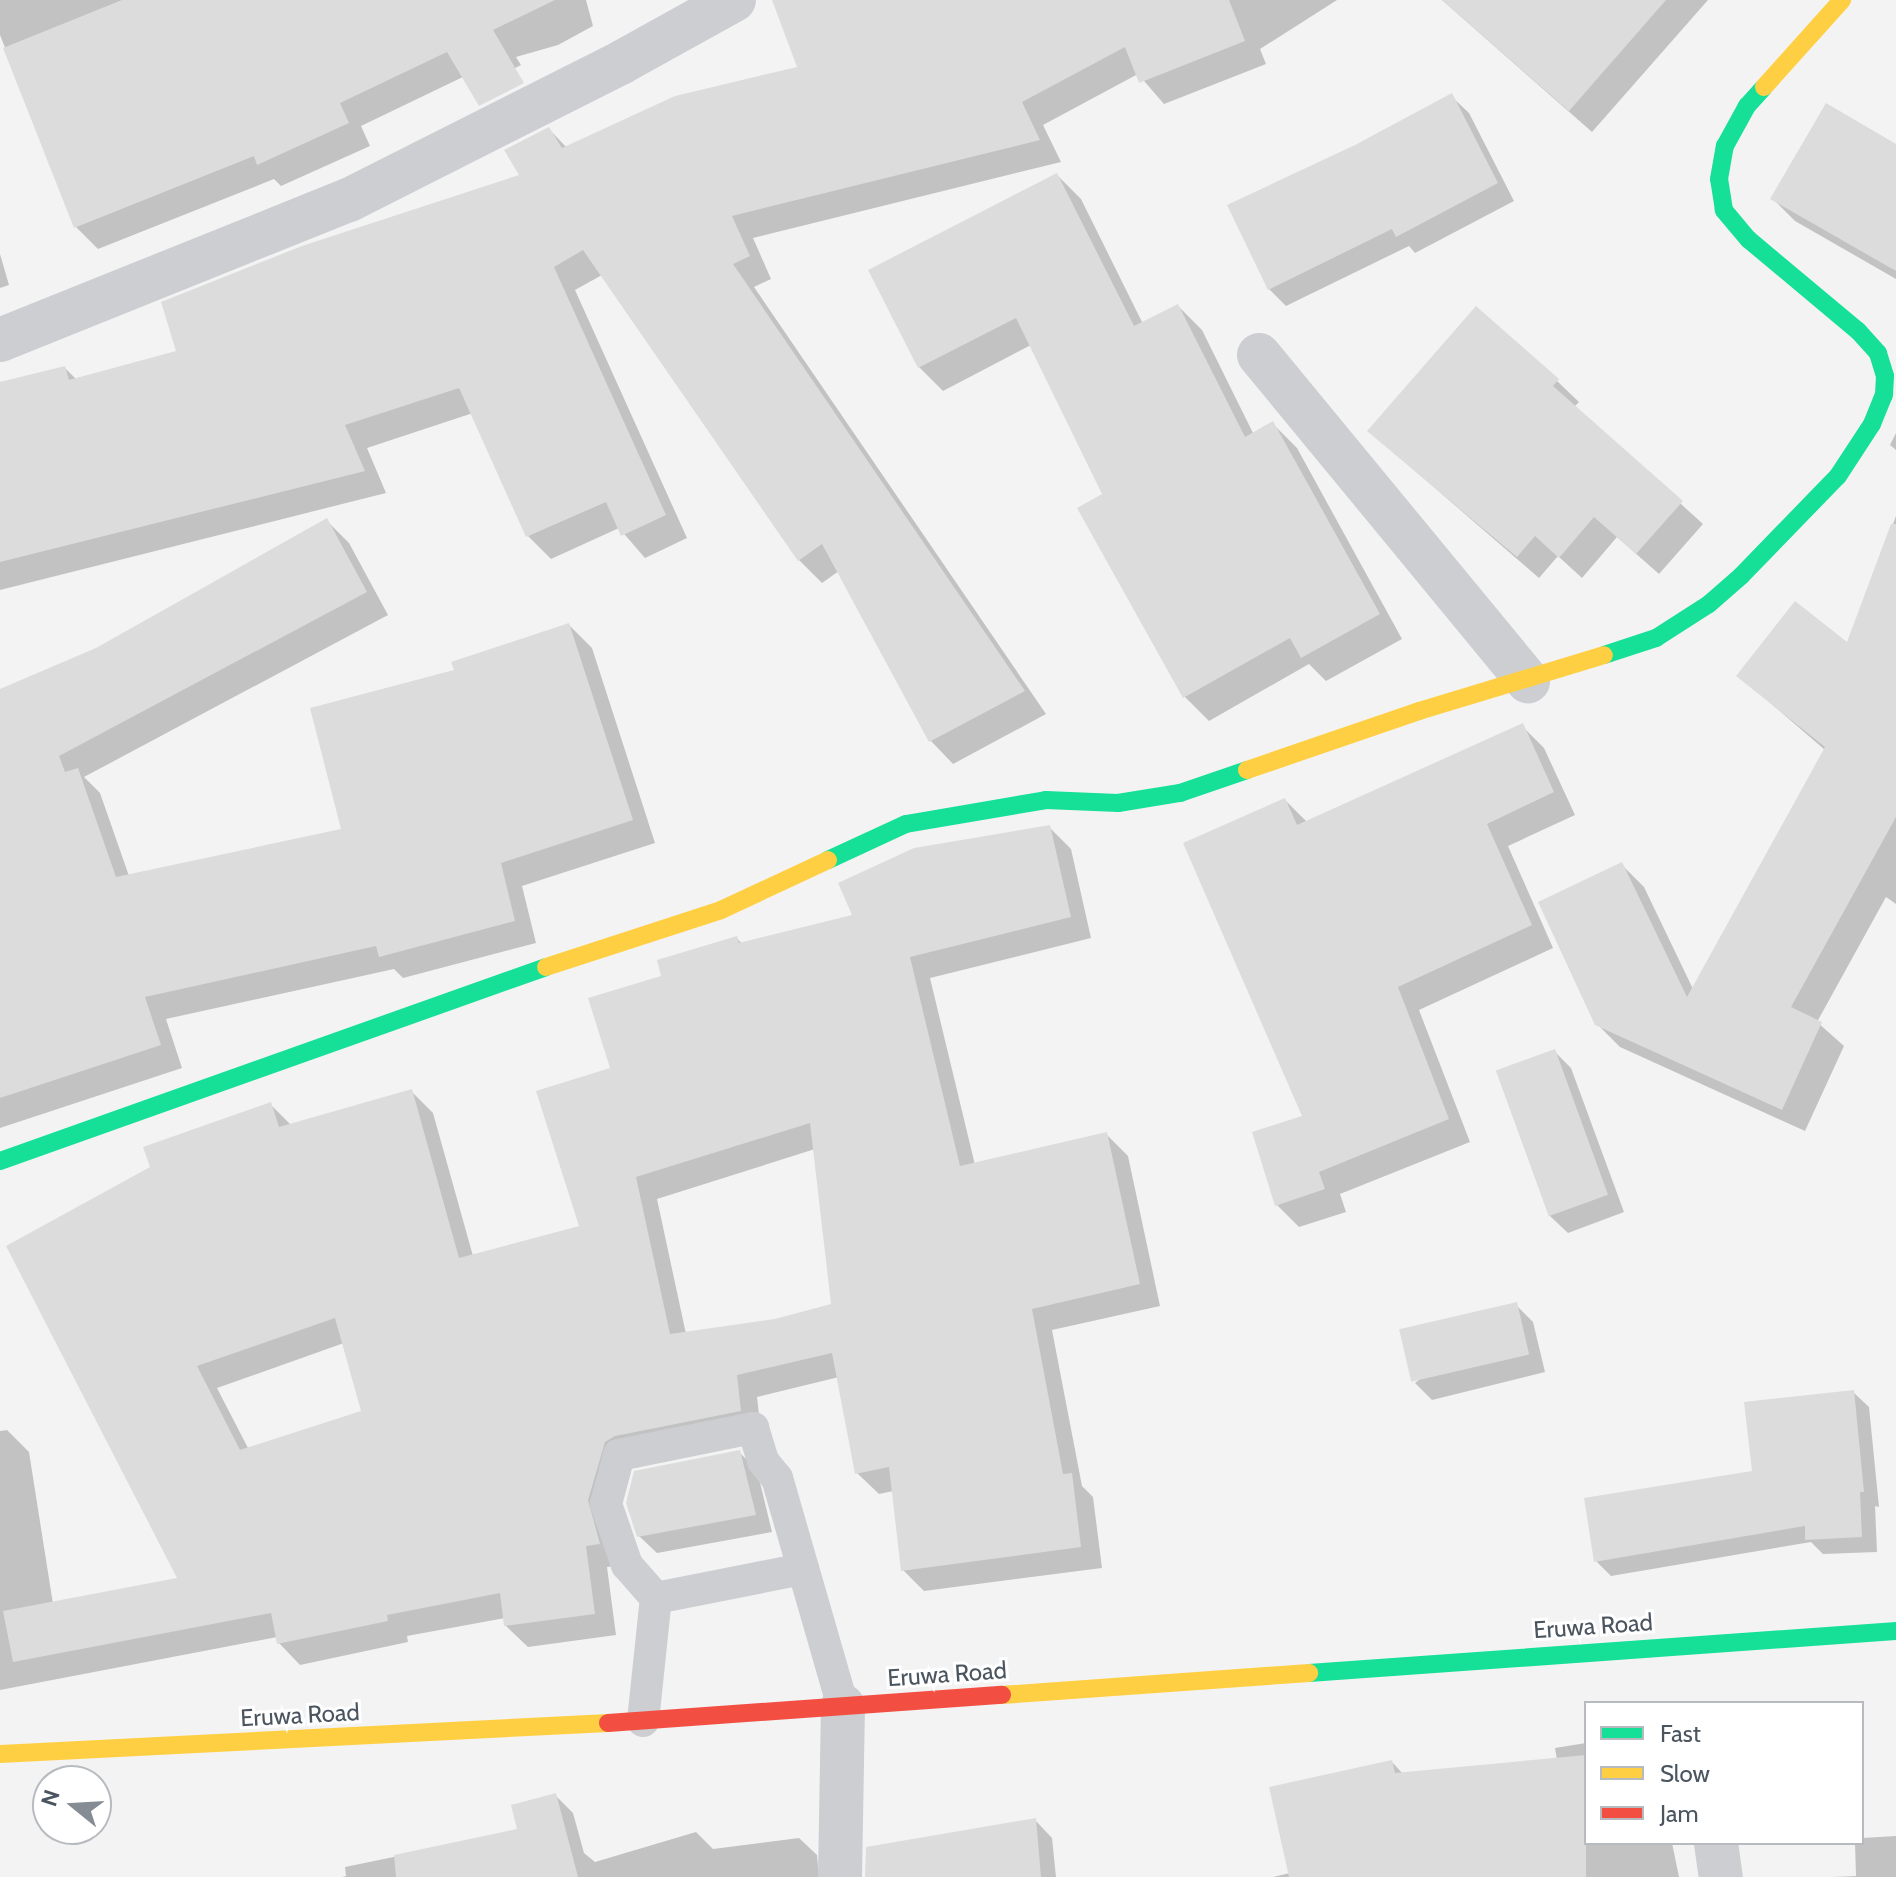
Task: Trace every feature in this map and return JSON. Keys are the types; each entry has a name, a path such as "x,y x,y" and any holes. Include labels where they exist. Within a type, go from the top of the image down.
{"street":[{"path":"0,340 349,200 622,62 734,0"},
{"path":"0,1161 483,987 721,910 906,824 1046,800 1118,803 1180,793 1419,711 1528,681 1656,638 1709,604 1838,476 1872,424 1884,395 1885,376 1878,353 1858,331 1748,239 1724,210 1719,179 1725,146 1747,106 1842,0"},
{"path":"1259,355 1528,681"},
{"name":"Eruwa Road","path":"0,1754 643,1721 1896,1631"},
{"path":"840,1877 843,1706"},
{"path":"1716,1845 1721,1877"}],"lane":[{"path":"643,1721 656,1598 627,1565 606,1504 619,1455 753,1428 763,1461 777,1478 843,1706"},
{"path":"656,1598 803,1569"}],"building":[{"path":"122,0 555,0 493,30 524,83 479,106 447,52 340,103 349,123 257,165 254,156 74,228 3,48"},
{"path":"772,0 1229,0 1245,41 1139,83 1125,47 1022,102 1040,140 732,216 750,256 733,264 1025,691 929,742 822,544 798,561 583,250 554,267 666,515 621,536 606,502 526,537 459,388 345,425 365,471 0,562 0,382 65,366 69,380 176,351 161,302 302,246 519,175 504,150 549,127 562,148 675,96 797,67"},
{"path":"1442,0 1666,0 1569,111"},
{"path":"1452,93 1498,183 1396,237 1392,229 1268,290 1227,205 1355,145"},
{"path":"1826,103 1896,144 1896,271 1770,199"},
{"path":"1057,173 1134,326 1178,304 1245,437 1273,421 1380,614 1301,658 1290,638 1183,698 1077,508 1102,494 1016,318 918,368 868,270"},
{"path":"1476,306 1559,379 1553,386 1683,501 1636,554 1594,517 1559,558 1535,536 1517,557 1367,431"},
{"path":"327,518 367,592 59,756 65,772 78,768 116,877 341,829 310,708 454,670 451,662 569,623 633,820 501,863 515,921 379,957 376,946 145,997 161,1045 0,1098 0,689 96,648"},
{"path":"1891,524 1896,524 1896,817 1791,1007 1822,1022 1782,1110 1595,1025 1538,902 1622,862 1687,997 1825,747 1736,676 1795,601 1847,642"},
{"path":"1523,723 1554,792 1487,824 1532,925 1398,987 1449,1119 1319,1172 1325,1189 1275,1206 1252,1132 1302,1116 1183,843 1285,798 1297,825"},
{"path":"1050,825 1071,917 910,957 960,1166 1107,1132 1140,1284 1032,1309 1063,1474 1072,1473 1081,1547 901,1571 889,1467 855,1474 832,1353 737,1375 741,1411 615,1436 605,1442 588,1500 600,1544 586,1546 595,1614 504,1626 500,1593 387,1615 388,1621 277,1644 271,1613 13,1662 3,1611 177,1578 6,1246 150,1167 143,1147 271,1102 279,1127 412,1089 459,1258 579,1226 536,1091 610,1068 588,998 661,976 657,960 737,936 739,943 852,915 838,883 914,848","holes":["810,1123 831,1304 775,1319 670,1334 636,1177","335,1318 361,1411 240,1450 197,1366"]},
{"path":"1555,1049 1608,1195 1549,1216 1496,1071"},
{"path":"1517,1302 1529,1355 1411,1382 1399,1329"},
{"path":"1854,1390 1864,1492 1860,1492 1862,1537 1805,1540 1805,1526 1594,1562 1584,1498 1752,1471 1744,1402"},
{"path":"740,1450 756,1515 637,1537 626,1503 634,1471"},
{"path":"1584,1755 1586,1877 1289,1877 1269,1787 1392,1760 1395,1773"},
{"path":"556,1793 578,1877 396,1877 394,1855 517,1829 511,1805"},
{"path":"1036,1818 1041,1877 865,1877 866,1847"}],"traffic: fast":[{"path":"1604,655 1656,638 1709,604 1741,576 1838,476 1872,424 1884,395 1885,376 1878,353 1858,331 1748,239 1724,210 1719,179 1725,146 1747,106 1764,87"},
{"path":"828,860 906,824 1046,800 1118,803 1180,793 1247,770"},
{"path":"0,1161 546,967"},
{"path":"1309,1673 1896,1631"}],"traffic: slow":[{"path":"1764,87 1842,0"},
{"path":"1247,770 1419,711 1604,655"},
{"path":"546,967 721,910 828,860"},
{"path":"1002,1695 1309,1673"},
{"path":"0,1754 608,1723"}],"traffic: jam":[{"path":"608,1723 1002,1695"}]}
